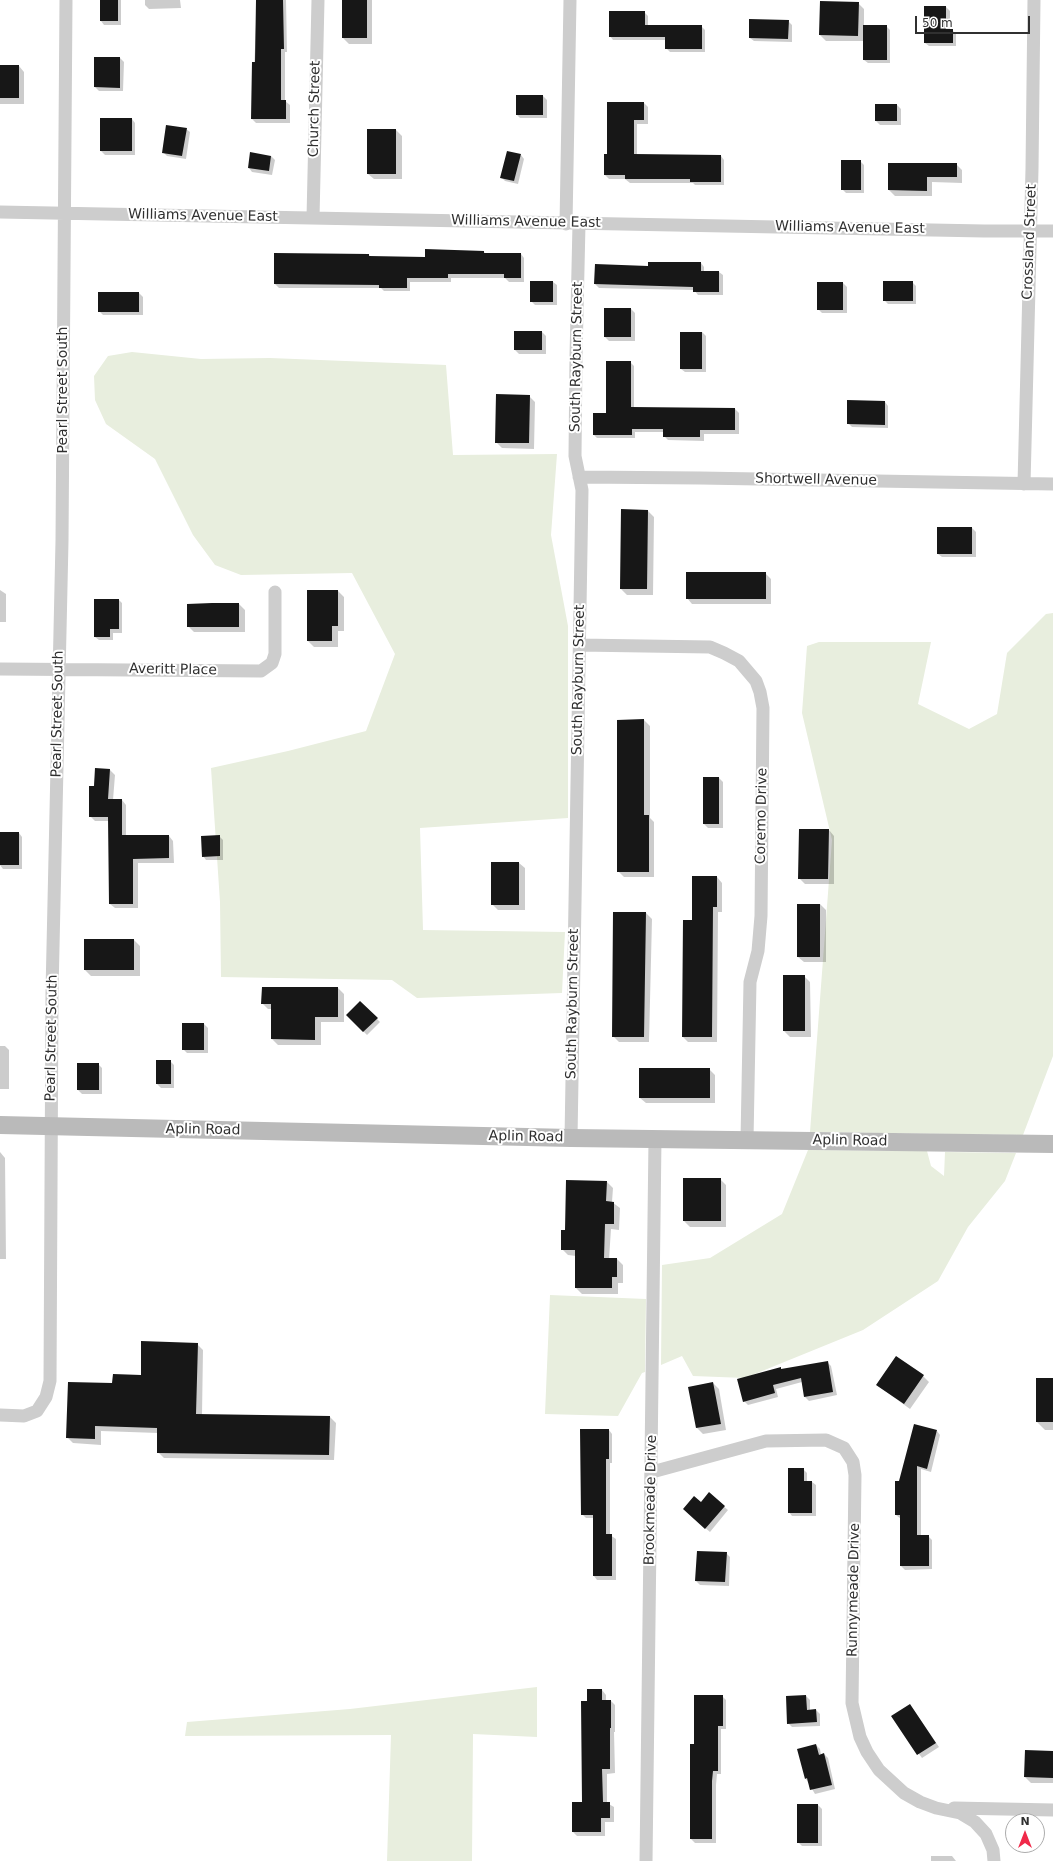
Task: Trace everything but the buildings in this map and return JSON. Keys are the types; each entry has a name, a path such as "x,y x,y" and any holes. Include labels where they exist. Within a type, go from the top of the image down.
{"street":[{"name":"Pearl Street South","path":"0,1415 24,1416 37,1411 46,1397 50,1381 52,992 62,533 66,0"},
{"name":"Church Street","path":"313,218 318,0"},
{"path":"566,224 570,0"},
{"name":"Crossland Street","path":"1024,484 1031,230 1034,0"},
{"name":"Williams Avenue East","path":"0,212 566,224 1053,231"},
{"name":"South Rayburn Street","path":"571,1138 582,490 575,456 580,224"},
{"name":"Shortwell Avenue","path":"580,477 1053,484"},
{"name":"Averitt Place","path":"0,669 261,671 272,663 275,654 275,592"},
{"name":"Coremo Drive","path":"580,645 710,647 724,652 739,661 756,681 760,692 763,708 761,916 758,951 750,982 746,1140"},
{"name":"Aplin Road","path":"0,1125 571,1138 1053,1144"},
{"name":"Brookmeade Drive","path":"646,1861 656,1139"},
{"name":"Runnymeade Drive","path":"652,1472 766,1441 826,1440 834,1442 846,1452 853,1462 855,1475 852,1703 860,1737 867,1752 879,1770 891,1783 904,1793 920,1802 936,1808 960,1813 975,1822 986,1834 993,1850 994,1861"},
{"path":"936,1808 1053,1810"}],"green space":[{"path":"132,352 201,359 270,358 446,365 453,455 557,454 551,535 568,626 568,818 420,828 423,930 565,932 562,993 417,998 392,980 221,977 220,902 211,768 288,751 366,731 395,654 352,573 241,575 215,565 193,535 155,459 106,424 95,400 94,376 108,356"},
{"path":"1053,613 1053,1056 1023,1135 810,1132 832,840 802,713 807,646 819,642 931,642 918,704 969,729 997,714 1007,653 1046,614"},
{"path":"808,1150 927,1151 931,1166 944,1176 945,1152 1016,1153 1005,1181 968,1227 938,1281 863,1330 745,1378 693,1376 682,1356 661,1365 662,1265 710,1258 782,1214"},
{"path":"550,1295 646,1299 645,1372 642,1373 618,1416 545,1414"},
{"path":"537,1687 537,1737 473,1734 472,1861 387,1861 391,1735 185,1736 187,1722 350,1709"}]}
